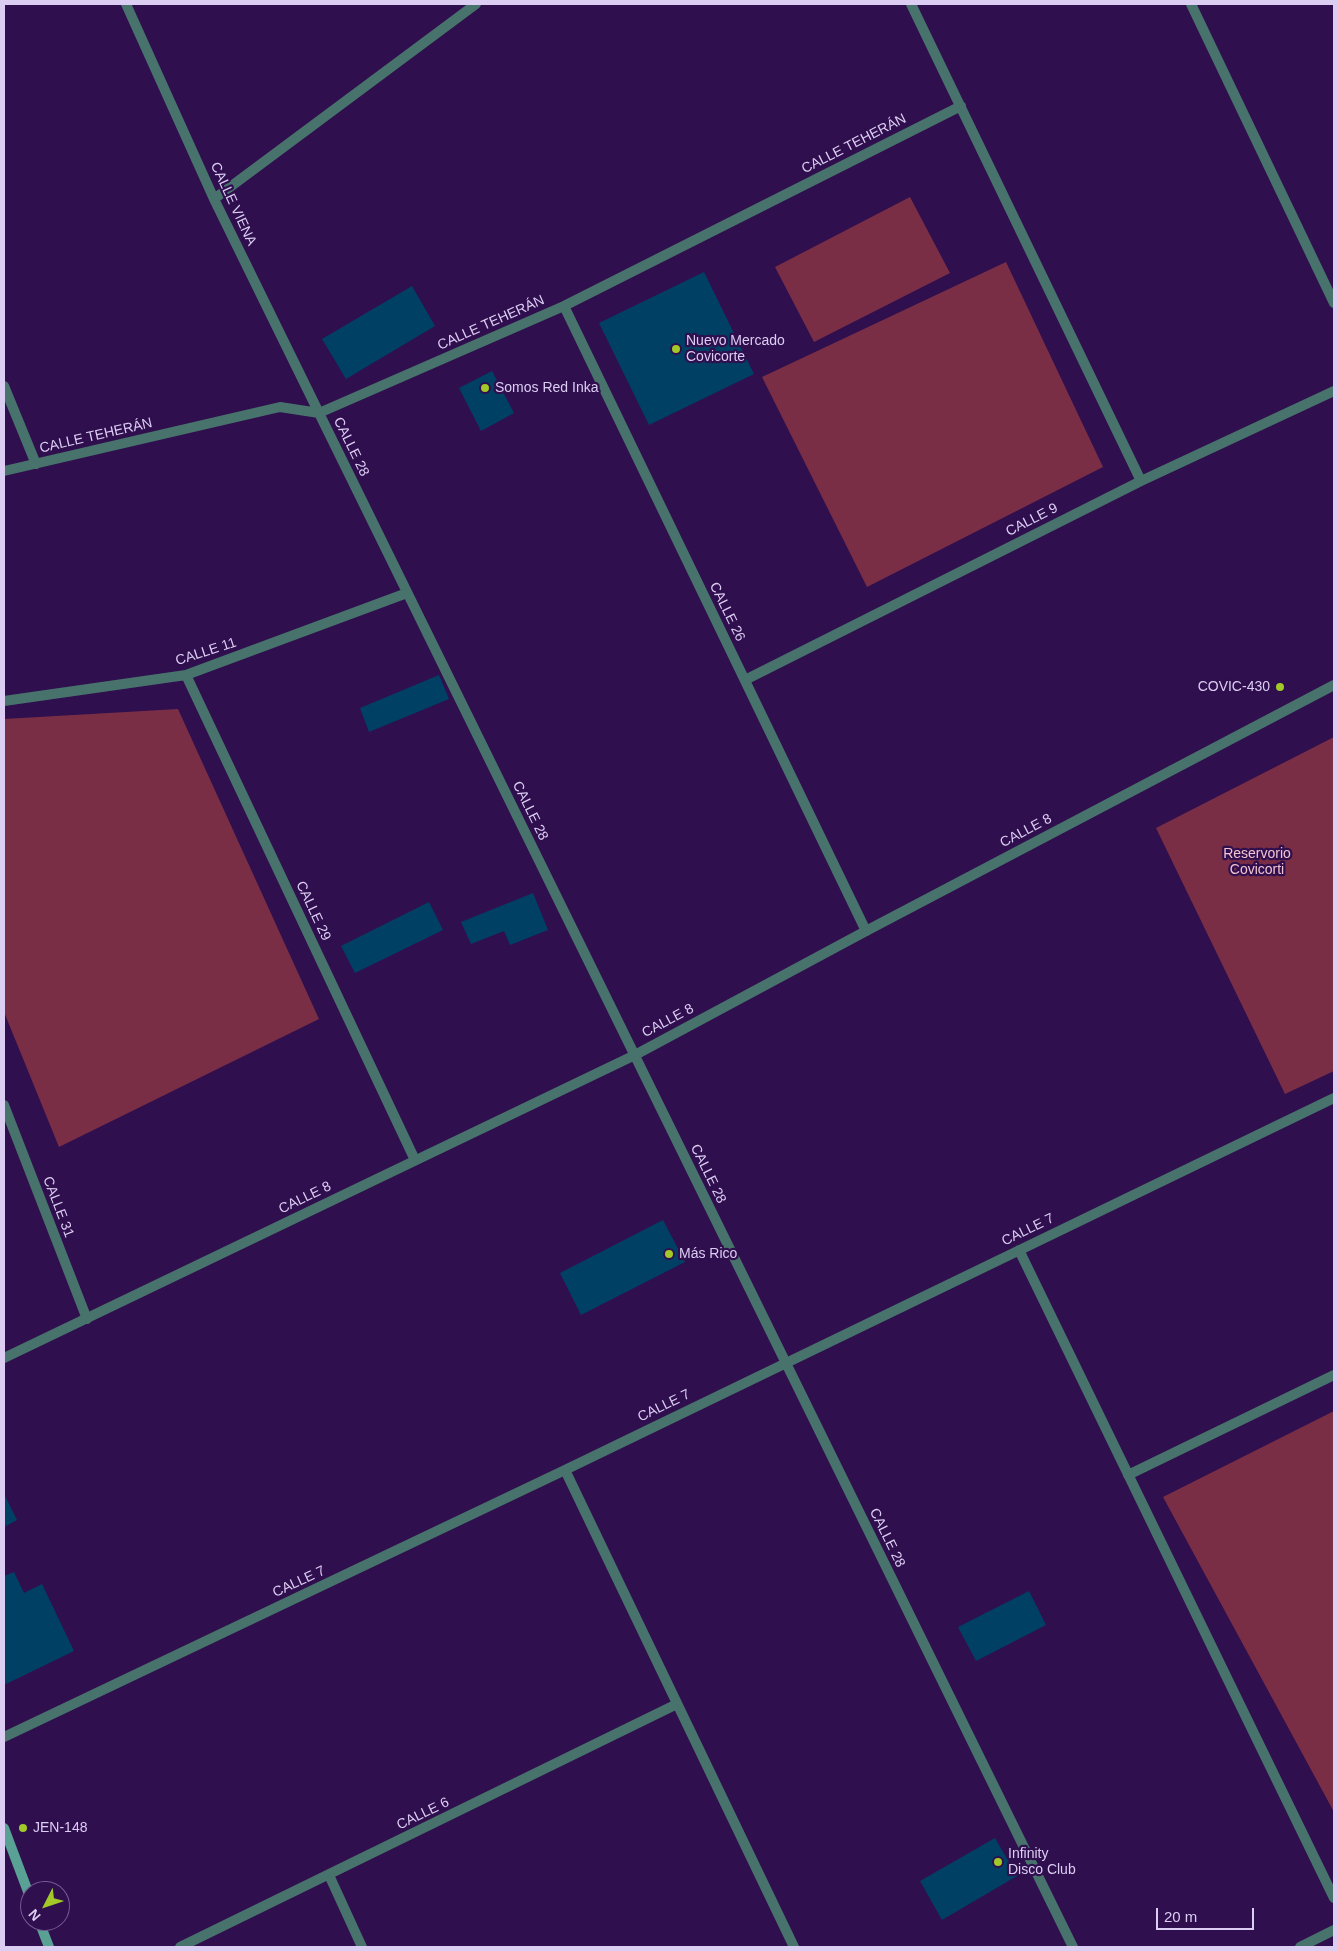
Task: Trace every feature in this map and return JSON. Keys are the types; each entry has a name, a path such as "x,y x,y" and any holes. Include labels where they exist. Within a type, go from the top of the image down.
{"main road":[{"path":"4,1828 24,1881"},
{"path":"43,1931 49,1947"}],"street":[{"name":"CALLE VIENA","path":"126,4 214,199 319,414"},
{"path":"214,199 476,4"},
{"path":"911,4 1141,481"},
{"path":"1191,4 1334,303"},
{"name":"CALLE TEHERÁN","path":"4,472 280,407 319,414 564,306 961,106"},
{"name":"CALLE 26","path":"564,306 866,931"},
{"path":"4,386 36,464"},
{"name":"CALLE 9","path":"745,680 1141,481 1334,391"},
{"name":"CALLE 28","path":"319,414 1073,1947"},
{"name":"CALLE 11","path":"4,700 186,675 407,593"},
{"name":"CALLE 29","path":"186,675 415,1160"},
{"name":"CALLE 8","path":"4,1358 635,1055 866,931 1334,685"},
{"name":"CALLE 7","path":"4,1737 565,1470 1334,1098"},
{"name":"CALLE 31","path":"4,1105 87,1319"},
{"path":"1018,1250 1334,1898"},
{"path":"1128,1475 1334,1375"},
{"path":"565,1470 794,1947"},
{"name":"CALLE 6","path":"180,1947 677,1704"},
{"path":"328,1876 362,1947"},
{"path":"1300,1947 1334,1930"}],"green space":[{"path":"910,197 950,273 814,342 775,267"},
{"path":"1006,262 1103,467 867,587 762,377"},
{"path":"178,709 319,1019 59,1147 4,1012 4,719"},
{"name":"Reservorio Covicorti","path":"1334,737 1334,1071 1285,1094 1156,828"},
{"path":"1334,1411 1334,1812 1163,1497"}],"building":[{"name":"Nuevo Mercado Covicorte","path":"704,272 754,374 649,425 599,323"},
{"path":"412,286 435,326 346,379 322,339"},
{"path":"492,371 514,413 481,431 459,388"},
{"path":"439,675 449,699 369,732 360,708"},
{"path":"533,893 548,930 510,945 504,931 471,944 461,922"},
{"path":"429,902 443,930 355,973 341,946"},
{"path":"663,1220 685,1262 581,1315 560,1273"},
{"path":"4,1494 17,1520 4,1527"},
{"path":"14,1572 24,1593 42,1584 74,1651 4,1685 4,1576"},
{"path":"1029,1591 1046,1625 976,1661 958,1627"},
{"path":"995,1838 1017,1876 942,1920 920,1881"}],"place":[{"name":"Nuevo Mercado Covicorte","path":"676,349"},
{"name":"Somos Red Inka","path":"485,388"},
{"name":"COVIC-430","path":"1280,687"},
{"name":"Más Rico","path":"669,1254"},
{"name":"JEN-148","path":"23,1828"},
{"name":"Infinity Disco Club","path":"998,1862"}]}
